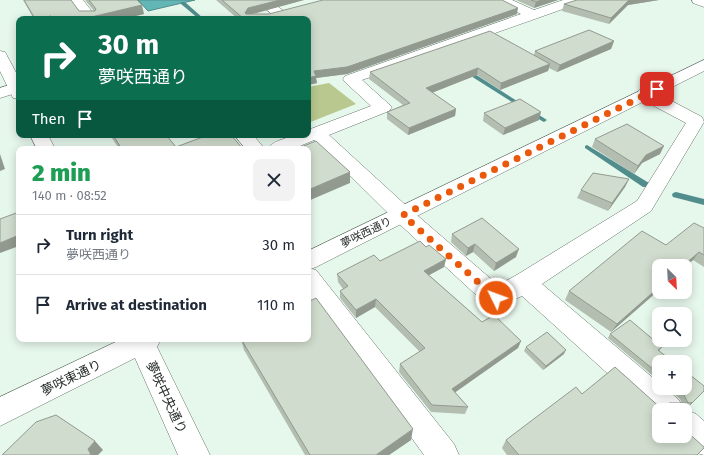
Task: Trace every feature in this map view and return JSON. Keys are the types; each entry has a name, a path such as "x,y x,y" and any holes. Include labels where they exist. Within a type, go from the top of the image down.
{"street":[{"path":"76,0 88,16"},
{"path":"261,0 278,12"},
{"path":"502,0 533,15"},
{"path":"311,135 383,108 351,80 575,0"},
{"path":"698,0 704,3"},
{"path":"264,16 292,9"},
{"path":"0,55 16,85"},
{"name":"夢咲西通り","path":"311,260 704,65"},
{"path":"0,93 16,89"},
{"path":"317,133 403,215 496,298 524,283 644,206 696,121 646,94"},
{"path":"247,138 253,146"},
{"path":"284,146 304,138"},
{"path":"311,281 443,455"},
{"path":"524,283 661,403"},
{"name":"夢咲東通り","path":"0,412 139,342"},
{"name":"夢咲中央通り","path":"144,342 194,455"},
{"path":"692,430 704,441"}],"green space":[{"path":"329,83 356,104 311,122 311,86"}],"water":[{"path":"138,0 195,0 148,11"}],"building":[{"path":"24,0 71,0 79,11 95,11 96,9 89,0 137,0 142,5 96,16 33,16"},
{"path":"222,0 280,0 248,8 245,13 246,14 269,14 323,0 502,0 518,8 347,67 314,71 316,76 311,77 311,16 241,16"},
{"path":"531,0 542,0 536,2"},
{"path":"577,0 629,0 611,18 564,4"},
{"path":"589,30 614,41 560,65 535,51"},
{"path":"490,31 550,64 501,83 478,68 426,88 456,109 409,128 387,112 410,103 370,72"},
{"path":"520,99 541,112 505,128 484,113"},
{"path":"627,124 664,146 646,155 638,166 595,139"},
{"path":"115,138 168,138 175,146 120,146"},
{"path":"200,138 234,138 240,146 179,146"},
{"path":"316,141 350,172 311,189 311,146 304,146"},
{"path":"593,173 629,179 612,203 581,190"},
{"path":"16,213 16,236 0,243 0,219"},
{"path":"482,218 519,249 496,263 475,244 468,248 452,234"},
{"path":"694,223 704,228 704,255 699,252 691,259 652,259 652,293 617,324 569,291 642,231 666,245"},
{"path":"420,241 426,247 429,245 446,259 424,271 482,322 494,315 521,341 452,389 468,407 432,405 400,364 425,348 376,299 356,310 340,291 348,286 337,274 374,255 380,261"},
{"path":"316,298 413,429 376,455 310,455 243,342 311,342 311,300"},
{"path":"630,320 652,339 652,347 662,347 658,350 664,355 652,355 652,368 610,334"},
{"path":"547,332 566,350 546,366 526,347"},
{"path":"615,367 655,403 652,403 652,443 692,443 692,436 704,448 697,455 519,455 506,440 576,387 582,394"},
{"path":"692,377 704,386 704,391 692,403 688,403 684,395 692,395"},
{"path":"56,415 95,441 88,449 91,455 2,455 36,422"}],"waterway":[{"path":"183,3 198,16"},
{"path":"465,70 544,120"},
{"path":"587,147 646,185"},
{"path":"676,195 704,202"}],"route":[{"path":"496,298 403,215 657,89"}]}
